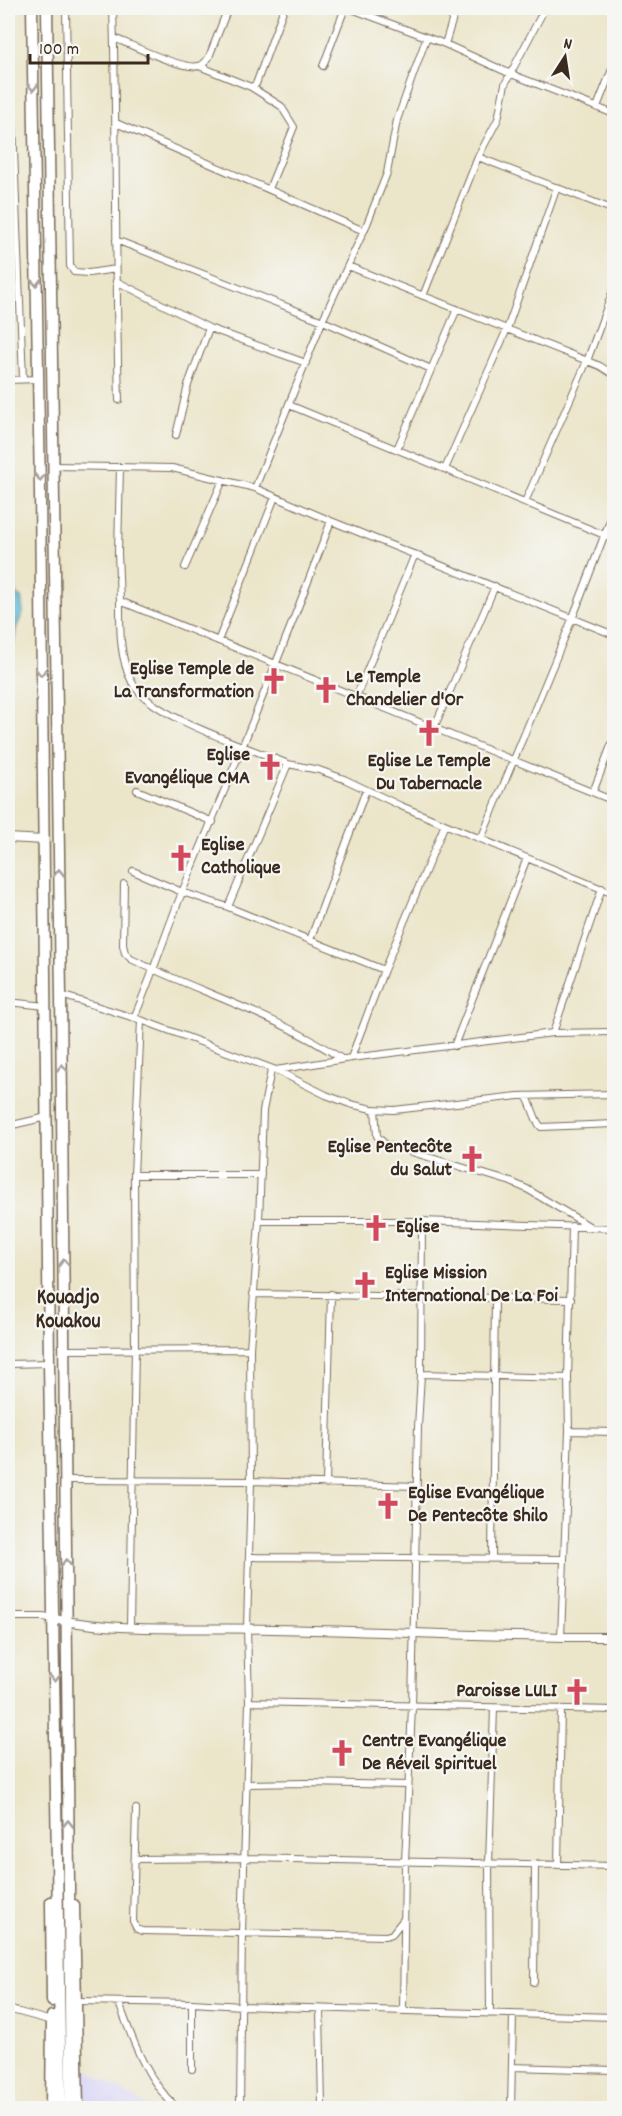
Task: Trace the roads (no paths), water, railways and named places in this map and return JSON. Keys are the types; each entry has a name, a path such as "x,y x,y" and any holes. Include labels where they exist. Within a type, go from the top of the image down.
{"main road":[{"path":"32,8 49,1363 54,1619 71,2109"},
{"path":"47,8 67,1622 61,2109"},
{"path":"62,1884 75,1906 78,2109"},
{"path":"51,2109 50,1905 62,1884"}],"street":[{"path":"66,8 70,266 74,272 80,274 116,269"},
{"path":"113,8 119,400"},
{"path":"199,66 209,57 228,8"},
{"path":"251,87 256,84 284,8"},
{"path":"322,66 347,8 426,39 445,44 511,74 615,114"},
{"path":"445,44 456,8"},
{"path":"423,296 478,157 498,119 502,94 545,8"},
{"path":"114,38 168,60 199,66 251,87 281,106 294,127 269,189"},
{"path":"255,488 323,321 364,231 387,173 397,120 426,39"},
{"path":"597,107 615,64"},
{"path":"12,99 23,379"},
{"path":"116,123 364,231"},
{"path":"478,157 615,210"},
{"path":"445,469 507,329 557,187"},
{"path":"116,240 323,321 431,369"},
{"path":"348,266 587,360 615,375"},
{"path":"116,281 209,328 306,363"},
{"path":"525,502 587,360 615,288"},
{"path":"397,449 457,309"},
{"path":"176,435 188,385 209,328"},
{"path":"8,380 38,379"},
{"path":"289,405 615,539"},
{"path":"53,466 172,468 255,488 330,521 615,635"},
{"path":"120,468 118,553 123,653 132,683 145,699 185,723 288,764 319,770 615,894"},
{"path":"185,567 223,480"},
{"path":"218,641 275,497"},
{"path":"481,839 615,510"},
{"path":"130,1626 134,1480 134,1175 137,1019 182,892 213,822 330,521"},
{"path":"356,697 415,554"},
{"path":"434,728 495,586"},
{"path":"120,601 615,801"},
{"path":"593,792 615,738"},
{"path":"228,907 288,764"},
{"path":"136,790 213,822"},
{"path":"310,939 366,790"},
{"path":"351,1058 384,970 446,824"},
{"path":"8,838 44,840"},
{"path":"454,1046 527,858"},
{"path":"133,871 384,970"},
{"path":"124,884 123,945 125,953 131,958 266,1017 308,1038 343,1060"},
{"path":"553,1033 602,888"},
{"path":"61,994 137,1019 273,1070 350,1104 375,1109 393,1110 526,1096 615,1094"},
{"path":"8,1002 25,1006 46,1006"},
{"path":"273,1070 553,1033 615,1032"},
{"path":"240,2109 252,1481 250,1349 259,1221 263,1112 273,1070"},
{"path":"526,1096 533,1108 538,1125 541,1127 615,1124"},
{"path":"375,1109 377,1136 385,1144 511,1182 592,1227"},
{"path":"8,1126 47,1118"},
{"path":"134,1175 261,1175"},
{"path":"259,1221 422,1221 615,1228"},
{"path":"403,2011 405,1862 412,1707 423,1298 422,1221"},
{"path":"561,1638 569,1431 572,1226"},
{"path":"253,1294 571,1299"},
{"path":"326,1484 332,1294"},
{"path":"492,1558 495,1298"},
{"path":"64,1350 250,1349"},
{"path":"8,1364 49,1363"},
{"path":"421,1374 568,1378"},
{"path":"569,1431 615,1432"},
{"path":"65,1480 252,1481 417,1486"},
{"path":"250,1557 563,1559"},
{"path":"8,1617 43,1617 67,1622 130,1626 414,1632 561,1638 615,1637"},
{"path":"249,1702 615,1710"},
{"path":"490,2014 489,1864 494,1708"},
{"path":"558,1865 561,1709"},
{"path":"247,1784 408,1785"},
{"path":"136,1809 133,1921 137,1929 143,1931 386,1936 392,1934 404,1918"},
{"path":"135,1859 244,1858 615,1866"},
{"path":"534,1982 535,1864"},
{"path":"77,2001 615,2017"},
{"path":"119,2003 146,2071 177,2109"},
{"path":"192,2003 192,2069"},
{"path":"8,2009 52,2021"},
{"path":"320,2009 322,2109"},
{"path":"511,2109 513,2015"},
{"path":"512,2067 615,2070"}],"water":[{"path":"8,570 16,594 21,598 23,613 16,628 13,646 8,651"}],"place":[{"name":"Eglise Temple de La Transformation","path":"274,681"},
{"name":"Le Temple Chandelier d'Or","path":"326,690"},
{"name":"Eglise Le Temple Du Tabernacle","path":"429,733"},
{"name":"Eglise Evangélique CMA","path":"270,767"},
{"name":"Eglise Catholique","path":"181,858"},
{"name":"Eglise Pentecôte du Salut","path":"472,1159"},
{"name":"Eglise","path":"376,1228"},
{"name":"Eglise Mission International De La Foi","path":"365,1285"},
{"name":"Eglise Evangélique De Pentecôte Shilo","path":"388,1506"},
{"name":"Paroisse LULI","path":"577,1692"},
{"name":"Centre Evangélique De Réveil Spirituel","path":"342,1753"}],"district":[{"name":"Kouadjo Kouakou","path":"68,1311"}]}
